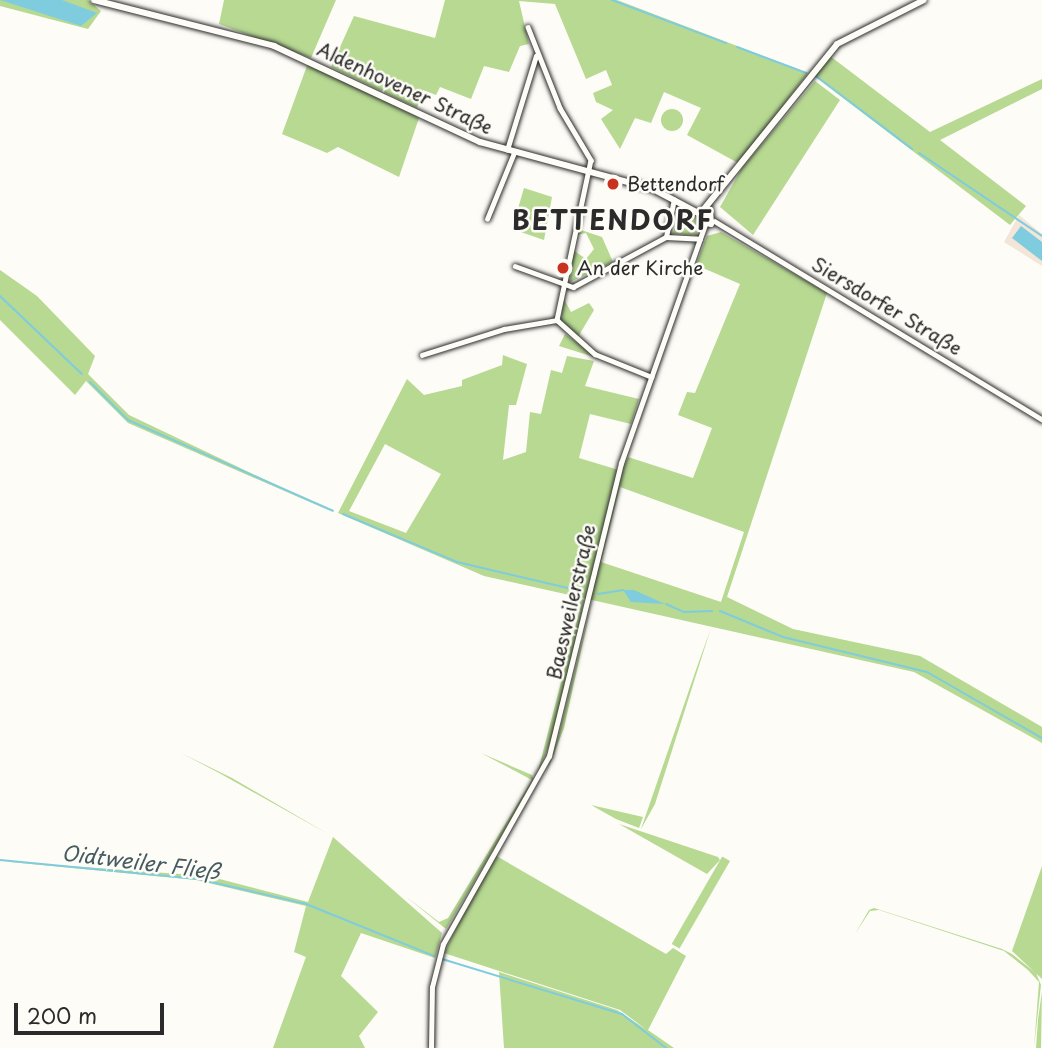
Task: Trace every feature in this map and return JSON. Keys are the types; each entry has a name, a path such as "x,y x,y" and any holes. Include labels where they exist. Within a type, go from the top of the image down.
{"main road":[{"name":"Aldenhovener Straße","path":"94,0 274,46 510,152 674,200 700,214"},
{"path":"710,210 714,221 705,225 700,214 710,210 837,44 924,0"}],"street":[{"path":"527,27 536,56 590,160 590,174 562,285 557,320"},
{"path":"487,219 510,152 536,56"},
{"path":"666,237 674,200"},
{"name":"Siersdorfer Straße","path":"714,221 1042,420"},
{"name":"Baesweilerstraße","path":"431,1048 440,955 461,904 549,756 611,497 705,225"},
{"path":"515,266 573,287 666,237 700,239"},
{"path":"557,320 596,354 653,377"},
{"path":"422,355 504,329 557,320"}],"shaded area":[{"path":"1019,215 1042,234 1042,266 1004,242"}],"green space":[{"path":"0,0 88,0 101,11 88,29 0,6"},
{"path":"224,0 336,0 311,58 219,24"},
{"path":"445,0 617,0 808,73 738,163 687,135 701,108 664,92 651,123 635,118 620,149 601,119 613,110 596,102 593,93 612,85 606,70 586,79 555,4 519,1 529,44 520,46 509,72 484,66 471,99 440,87 436,95 423,90 417,108 331,67 354,16 435,38"},
{"path":"830,56 930,132 1042,79 1042,89 940,140 1026,206 1010,225 814,76"},
{"path":"308,63 419,118 399,177 338,147 327,153 282,134"},
{"path":"815,81 840,100 753,235 720,207 742,168"},
{"path":"672,109 680,112 683,120 680,128 672,131 664,128 661,120 664,112"},
{"path":"524,188 552,197 544,240 512,229"},
{"path":"679,207 695,217 697,235 673,234"},
{"path":"578,229 602,237 613,262 570,282 573,250 586,259 594,249 586,233 577,235"},
{"path":"721,232 827,293 727,597 793,629 920,656 1042,727 1042,743 914,672 484,576 338,513 407,379 424,395 462,386 462,380 502,365 503,355 527,364 516,405 509,405 503,460 526,452 530,412 541,414 551,370 562,373 567,356 594,361 585,386 639,399 631,424 590,414 579,458 622,471 628,457 693,478 712,428 678,415 687,392 695,393 740,284 696,265 707,236","holes":["385,444 441,474 406,533 349,511","620,487 744,532 721,602 601,562"]},
{"path":"0,270 37,296 95,356 88,374 129,415 335,513 128,423 86,381 75,395 0,320"},
{"path":"563,297 571,312 589,303 594,310 578,337 561,321"},
{"path":"565,334 592,354 594,357 559,346"},
{"path":"576,598 584,600 578,632 556,728 537,775 581,605"},
{"path":"592,602 564,728 545,777 559,734"},
{"path":"711,628 655,804 641,829 697,667"},
{"path":"181,753 232,778 328,834 221,774"},
{"path":"481,753 532,775 534,781 446,929 404,895 439,922 448,918 532,780"},
{"path":"591,805 643,817 639,828"},
{"path":"619,824 718,857 720,860 707,874"},
{"path":"333,837 442,933 435,958 361,933 341,976 378,1012 359,1036 365,1048 273,1048 306,957 294,952 306,906 196,880 0,861 208,876 308,902"},
{"path":"493,854 666,954 673,948 686,956 648,1030 674,1048 504,1048 499,972 617,1010 647,1030 620,1010 444,953"},
{"path":"722,856 730,861 679,948 672,944"},
{"path":"1042,866 1042,979 1012,951"},
{"path":"874,908 1002,949 1036,973 1041,985 1034,1048 1039,982 1028,970 1004,951 879,910 870,911 855,934 869,910"},
{"path":"1042,991 1041,1048 1036,1048 1038,1020"}],"water":[{"path":"0,0 62,0 97,13 81,26"},
{"path":"1021,226 1042,242 1042,261 1012,238"},
{"path":"623,590 634,590 665,604 631,602"}],"waterway":[{"path":"612,0 726,43"},
{"path":"737,47 806,73"},
{"path":"816,76 912,149"},
{"path":"919,153 1042,236"},
{"path":"0,296 82,374"},
{"path":"90,382 128,420 333,511"},
{"path":"343,514 457,562 581,591"},
{"path":"598,594 624,590"},
{"path":"666,604 684,612 712,611"},
{"path":"720,611 783,637 927,672 1042,738"},
{"name":"Oidtweiler Fließ","path":"0,860 198,879 306,904 434,956"},
{"name":"Oidtweiler Fließ","path":"442,959 622,1014 666,1048"}],"place":[{"name":"Bettendorf","path":"613,184"},
{"name":"An der Kirche","path":"563,268"}],"district":[{"name":"BETTENDORF","path":"613,220"}]}
